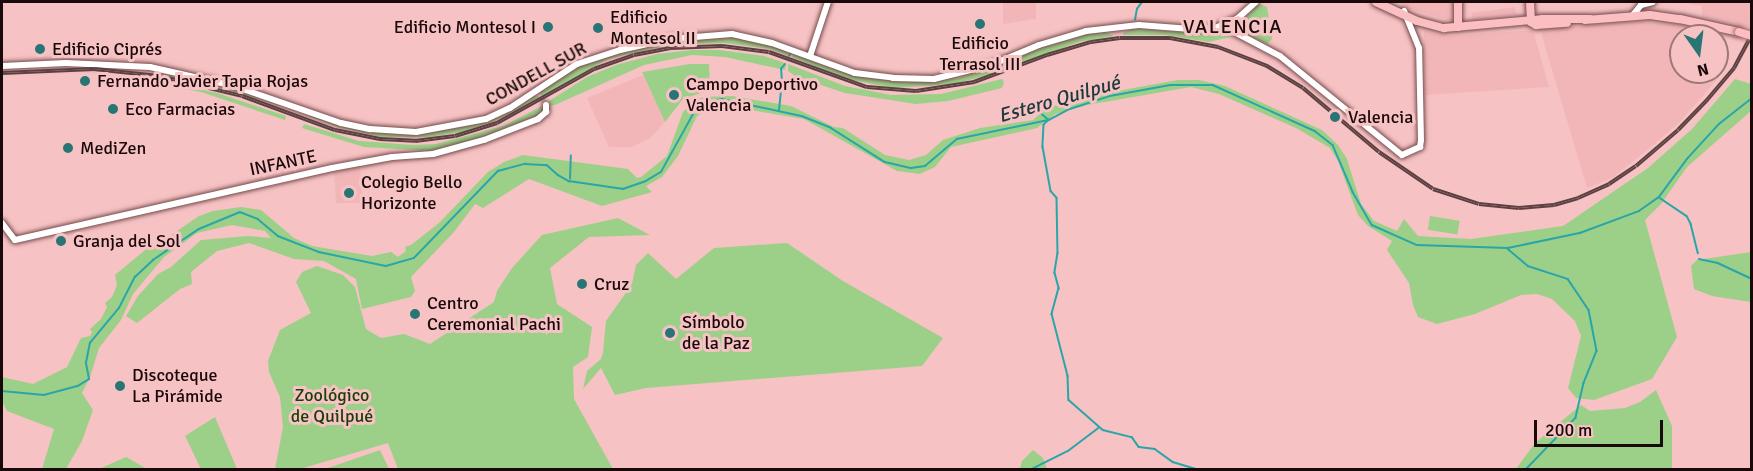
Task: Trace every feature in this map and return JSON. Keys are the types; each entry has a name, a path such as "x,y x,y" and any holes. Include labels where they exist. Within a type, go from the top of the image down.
{"main road":[{"path":"1376,2 1431,22 1458,27 1531,22 1540,25 1633,15 1673,17 1752,36"},
{"path":"1387,2 1406,14"},
{"path":"1458,2 1458,27"},
{"path":"1530,2 1531,22"}],"street":[{"path":"810,56 828,2"},
{"name":"CONDELL SUR","path":"2,66 66,63 150,68 234,86 341,123 398,132 435,129 486,119 510,108 577,64 596,57 670,39 732,34 772,43 864,74 934,79 991,65 1039,45 1086,31 1139,25 1191,29 1223,26 1238,18 1256,2"},
{"path":"1633,15 1641,5 1653,2"},
{"name":"CONDELL SUR","path":"1223,26 1280,56 1398,154 1409,153 1420,147 1421,141 1419,48 1406,14"},
{"path":"1234,31 1238,18"},
{"path":"536,91 541,97"},
{"name":"INFANTE","path":"2,223 15,240 227,190 415,154 433,154 510,130 543,116 546,112 546,105"}],"shaded area":[{"path":"1036,2 1036,19 1003,24 1003,3"},
{"path":"1399,2 1454,2 1454,21 1409,9"},
{"path":"1688,2 1751,2 1751,27 1702,17 1702,6 1688,4"},
{"path":"1515,7 1516,14 1472,20 1471,13"},
{"path":"1641,22 1669,24 1669,84 1713,84 1679,123 1646,151 1612,178 1587,188 1540,29"},
{"path":"1533,30 1549,87 1425,95 1424,31 1449,36"},
{"path":"561,55 574,57 573,63 560,71 555,65 561,61"},
{"path":"643,75 665,122 650,138 632,147 609,147 587,98"},
{"name":"Colegio Bello Horizonte","path":"360,167 363,203 336,203 334,172"}],"green space":[{"path":"1259,4 1267,7 1272,39 1267,44 1237,30 1239,24"},
{"path":"1133,28 1200,33 1225,29 1234,36 1209,42 1166,35 1123,35"},
{"path":"1102,30 1114,36 1079,42 1002,70 1001,63 1057,40"},
{"path":"729,36 790,50 788,56 770,49 725,43 688,44 650,49 608,59 542,96 540,93 540,90 583,64 651,44"},
{"path":"719,50 764,56 786,64 785,70 725,57 692,55 644,65 555,105 550,106 546,103 587,77 616,65 657,54"},
{"path":"795,51 858,75 927,81 958,78 999,64 1000,72 954,84 893,88 852,80 825,71 792,57"},
{"name":"Campo Deportivo Valencia","path":"690,64 709,64 710,90 683,99 665,122 642,72"},
{"path":"788,64 845,86 891,95 941,94 1002,79 1004,82 1002,88 948,101 916,104 845,93 797,77 788,71"},
{"path":"163,75 213,83 291,109 207,84"},
{"path":"1735,79 1751,84 1751,111 1687,167 1661,204 1645,220 1677,337 1652,379 1594,400 1576,398 1568,388 1581,336 1575,321 1552,299 1537,294 1521,295 1475,314 1437,324 1418,317 1409,283 1387,250 1392,241 1368,226 1358,215 1338,161 1330,148 1296,128 1219,94 1191,87 1087,105 1055,114 1037,128 951,147 935,167 920,174 897,171 804,119 733,107 711,108 697,116 678,156 662,177 646,186 652,192 602,206 529,179 483,208 475,204 454,232 411,277 415,291 411,297 362,309 356,279 324,261 294,259 249,243 217,251 191,272 192,284 180,289 137,323 126,316 138,296 158,274 171,267 201,240 248,236 271,238 265,231 232,225 197,233 164,257 133,294 121,320 99,348 90,377 82,393 93,410 82,441 66,469 42,469 54,429 7,411 2,401 2,377 33,384 67,367 81,338 90,336 92,332 90,329 101,319 107,307 105,303 112,297 117,285 115,275 150,246 152,248 199,216 213,211 241,207 261,210 294,238 312,246 372,256 391,252 398,257 406,251 405,247 411,245 439,223 488,172 504,162 523,155 628,169 637,178 641,177 667,156 683,112 693,101 704,97 732,96 791,106 834,127 843,128 885,155 909,160 926,155 943,140 980,128 1033,120 1046,108 1095,95 1178,80 1199,80 1225,86 1322,130 1338,145 1347,159 1361,204 1374,221 1397,231 1404,219 1418,236 1471,239 1563,226 1648,168 1692,129"},
{"path":"161,81 217,93 286,116 285,120 201,92 161,84"},
{"path":"533,95 540,97 499,119 462,132 429,137 381,137 338,127 303,114 379,133 421,134 475,125 495,118"},
{"path":"544,105 540,116 480,139 434,151 364,147 302,128 304,124 359,141 413,145 436,144 503,126"},
{"path":"1430,216 1460,221 1457,235 1428,230"},
{"name":"Zoológico de Quilpué","path":"618,218 650,235 589,237 550,268 557,304 592,327 588,357 573,367 574,399 613,469 398,469 388,443 300,469 275,469 283,427 280,397 269,372 268,361 280,330 311,313 296,282 302,272 317,266 343,275 355,287 366,329 381,338 404,334 430,344 494,302 497,291 512,268 542,235"},
{"path":"787,243 843,281 943,338 922,366 646,388 615,395 601,368 583,389 587,371 601,359 606,321 632,284 636,265 648,253 676,279 714,248"},
{"path":"1751,252 1751,302 1712,296 1694,289 1691,266 1697,260"},
{"path":"1656,390 1672,426 1672,469 1516,469 1535,443 1581,405 1590,411 1625,408 1640,402"},
{"path":"215,417 237,469 201,469 185,436"},
{"path":"380,450 389,469 317,469 328,468"},
{"path":"1033,450 1043,458 1047,469 1006,469 1020,468 1022,461"},
{"path":"126,457 147,469 99,469"}],"waterway":[{"path":"1135,20 1137,9 1142,2"},
{"path":"779,110 781,69 785,64"},
{"name":"Estero Quilpué","path":"2,391 44,395 78,386 89,379 86,363 90,343 119,308 135,277 153,260 199,229 240,212 258,219 278,236 319,252 386,266 414,258 498,171 525,164 547,165 569,181 623,189 646,181 661,172 697,107 722,99 802,116 831,128 885,162 911,168 925,166 957,139 1049,120 1070,109 1110,96 1170,85 1213,85 1315,131 1333,145 1353,192 1372,225 1417,245 1508,248 1580,233 1639,211 1659,197 1687,159 1719,124 1752,98"},
{"path":"1042,114 1049,120 1044,125 1043,147 1051,191 1057,198 1058,253 1055,273 1059,288 1052,314 1068,376 1069,400 1103,430 1132,437 1139,447 1155,449 1173,462 1200,470"},
{"path":"570,179 571,156"},
{"path":"1660,198 1687,216 1698,253"},
{"path":"1508,249 1528,266 1568,279 1589,310 1597,351 1584,383 1576,418 1526,470"},
{"path":"1699,259 1718,263 1752,279"},
{"path":"1030,470 1068,451 1098,428"}],"tunnel":[{"path":"541,97 546,105"}],"railway":[{"path":"2,73 94,69 159,76 242,96 335,130 380,139 415,141 455,136 497,123 594,69 634,55 670,48 722,46 769,52 867,87 916,91 974,82 1047,55 1091,42 1120,38 1170,38 1218,47 1267,66 1303,88 1379,152 1433,189 1479,204 1519,208 1554,205 1578,198 1609,184 1636,166 1678,130 1707,100 1734,68 1752,34"}],"place":[{"name":"Edificio Terrasol III","path":"980,24"},
{"name":"Edificio Montesol I","path":"548,27"},
{"name":"Edificio Montesol II","path":"598,28"},
{"name":"Edificio Ciprés","path":"40,49"},
{"name":"Fernando Javier Tapia Rojas","path":"85,81"},
{"name":"Campo Deportivo Valencia","path":"674,95"},
{"name":"Eco Farmacias","path":"113,109"},
{"name":"Valencia","path":"1335,117"},
{"name":"MediZen","path":"68,148"},
{"name":"Colegio Bello Horizonte","path":"349,193"},
{"name":"Granja del Sol","path":"61,241"},
{"name":"Cruz","path":"582,284"},
{"name":"Centro Ceremonial Pachi","path":"415,314"},
{"name":"Símbolo de la Paz","path":"670,333"},
{"name":"Discoteque La Pirámide","path":"120,386"}],"district":[{"name":"VALENCIA","path":"1233,26"}]}
